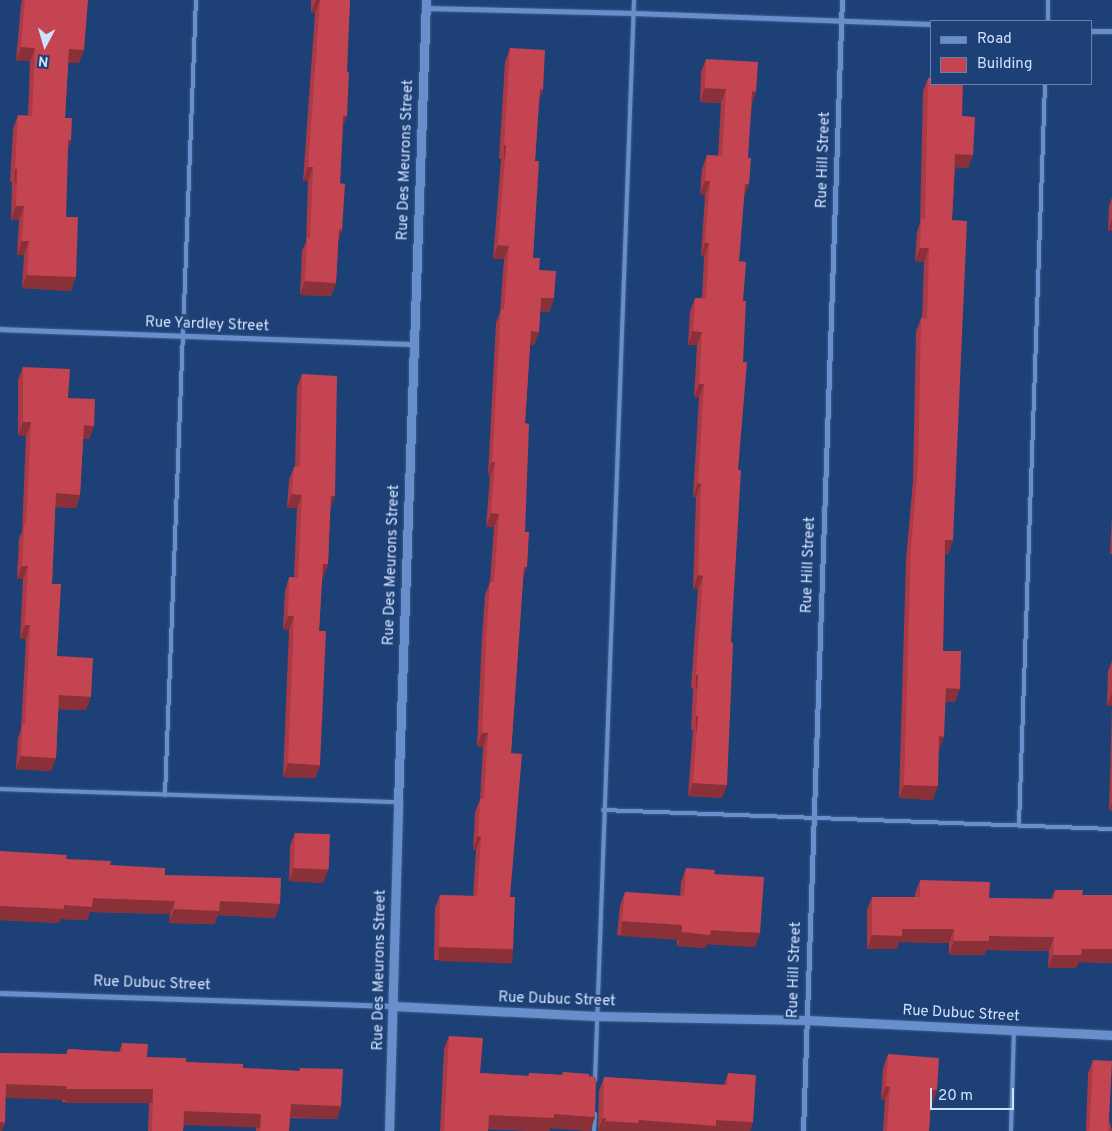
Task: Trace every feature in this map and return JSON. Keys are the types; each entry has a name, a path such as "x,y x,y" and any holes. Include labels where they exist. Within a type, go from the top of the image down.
{"street":[{"name":"Rue Hill Street","path":"803,1131 842,0"},
{"path":"426,4 930,24"},
{"name":"Rue Des Meurons Street","path":"389,1131 398,802 426,4"},
{"path":"1092,30 1112,31"},
{"name":"Rue Yardley Street","path":"0,329 184,338 414,344"},
{"name":"Rue Dubuc Street","path":"0,993 392,1006 596,1016 806,1020 1112,1035"}],"lane":[{"path":"164,795 184,338 196,0"},
{"path":"595,1084 603,810 634,0"},
{"path":"1048,0 1048,20"},
{"path":"1020,825 1045,85"},
{"path":"0,789 398,802"},
{"path":"603,810 1112,829"},
{"path":"1011,1131 1014,1031"},
{"path":"594,1131 595,1112"}],"building":[{"path":"25,0 88,0 84,50 69,49 65,118 72,118 71,140 68,140 66,217 78,217 76,277 27,275 29,241 22,241 24,206 16,206 17,169 15,169 18,115 32,116 35,48 21,47"},
{"path":"320,0 350,0 347,116 343,116 340,183 345,184 342,230 339,229 336,283 305,281 307,238 310,238 313,167 308,167"},
{"path":"510,48 545,50 543,90 540,89 535,161 539,161 533,258 540,258 539,270 556,271 554,298 541,298 539,332 531,331 525,423 529,424 525,532 529,532 527,567 524,567 511,753 522,754 510,897 515,897 513,949 439,947 440,895 477,896 481,837 478,836 480,799 484,799 488,733 482,733 487,623 490,582 494,582 499,514 491,513 495,462 492,462 501,309 504,310 509,246 498,245 506,145 504,145"},
{"path":"706,59 758,62 756,92 752,91 748,158 751,158 749,184 745,184 739,261 746,262 743,301 746,301 743,362 747,362 738,470 741,470 731,642 733,643 727,785 693,783 698,716 696,716 698,675 696,675 703,576 698,575 701,484 698,483 704,384 699,384 702,332 693,331 695,298 706,299 709,243 705,243 710,181 705,181 707,155 722,156 726,89 705,88"},
{"path":"928,78 930,78 930,85 963,85 962,116 975,117 973,155 955,154 952,220 967,221 953,540 945,540 943,651 961,651 960,689 946,688 944,737 939,736 938,786 904,785 911,546 918,466 921,318 927,319 929,248 920,248 921,219 925,219"},
{"path":"23,367 70,369 68,398 95,399 94,426 84,425 80,495 56,493 52,584 61,584 57,656 93,658 91,697 59,695 56,758 21,756 22,725 25,725 30,625 25,625 28,566 22,566 31,422 23,422"},
{"path":"302,374 337,376 335,496 331,496 328,564 323,564 319,631 326,631 320,765 288,763 294,616 288,616 289,577 298,578 302,495 292,494 294,467 300,467"},
{"path":"295,833 330,834 329,869 294,868"},
{"path":"0,851 67,855 66,859 111,861 110,865 165,868 165,875 281,878 280,904 220,901 219,911 174,909 175,901 93,898 92,907 64,905 64,909 0,906"},
{"path":"686,868 715,870 714,874 764,877 760,933 711,930 710,935 682,932 682,925 622,921 625,892 684,896"},
{"path":"920,880 990,882 989,898 1054,899 1055,890 1083,890 1082,895 1112,895 1112,949 1082,949 1081,955 1053,955 1054,937 989,936 989,941 954,941 954,929 902,929 902,936 872,935 872,897 920,897"},
{"path":"449,1036 483,1038 480,1073 529,1076 529,1073 562,1075 563,1072 589,1074 589,1076 596,1077 595,1117 554,1114 554,1118 489,1115 488,1131 444,1131"},
{"path":"122,1043 148,1044 147,1057 186,1058 186,1062 243,1064 243,1068 300,1071 300,1068 343,1069 341,1106 291,1104 289,1131 260,1131 261,1114 184,1111 183,1131 152,1131 153,1089 66,1089 67,1086 6,1084 5,1123 0,1122 0,1053 67,1054 68,1049 122,1052"},
{"path":"888,1054 939,1058 937,1090 931,1090 929,1131 887,1131 890,1087 886,1086"},
{"path":"1093,1060 1112,1061 1108,1131 1089,1131"},
{"path":"728,1073 756,1075 753,1122 716,1120 716,1126 639,1120 638,1123 606,1121 606,1118 603,1118 604,1077 727,1085"}]}
